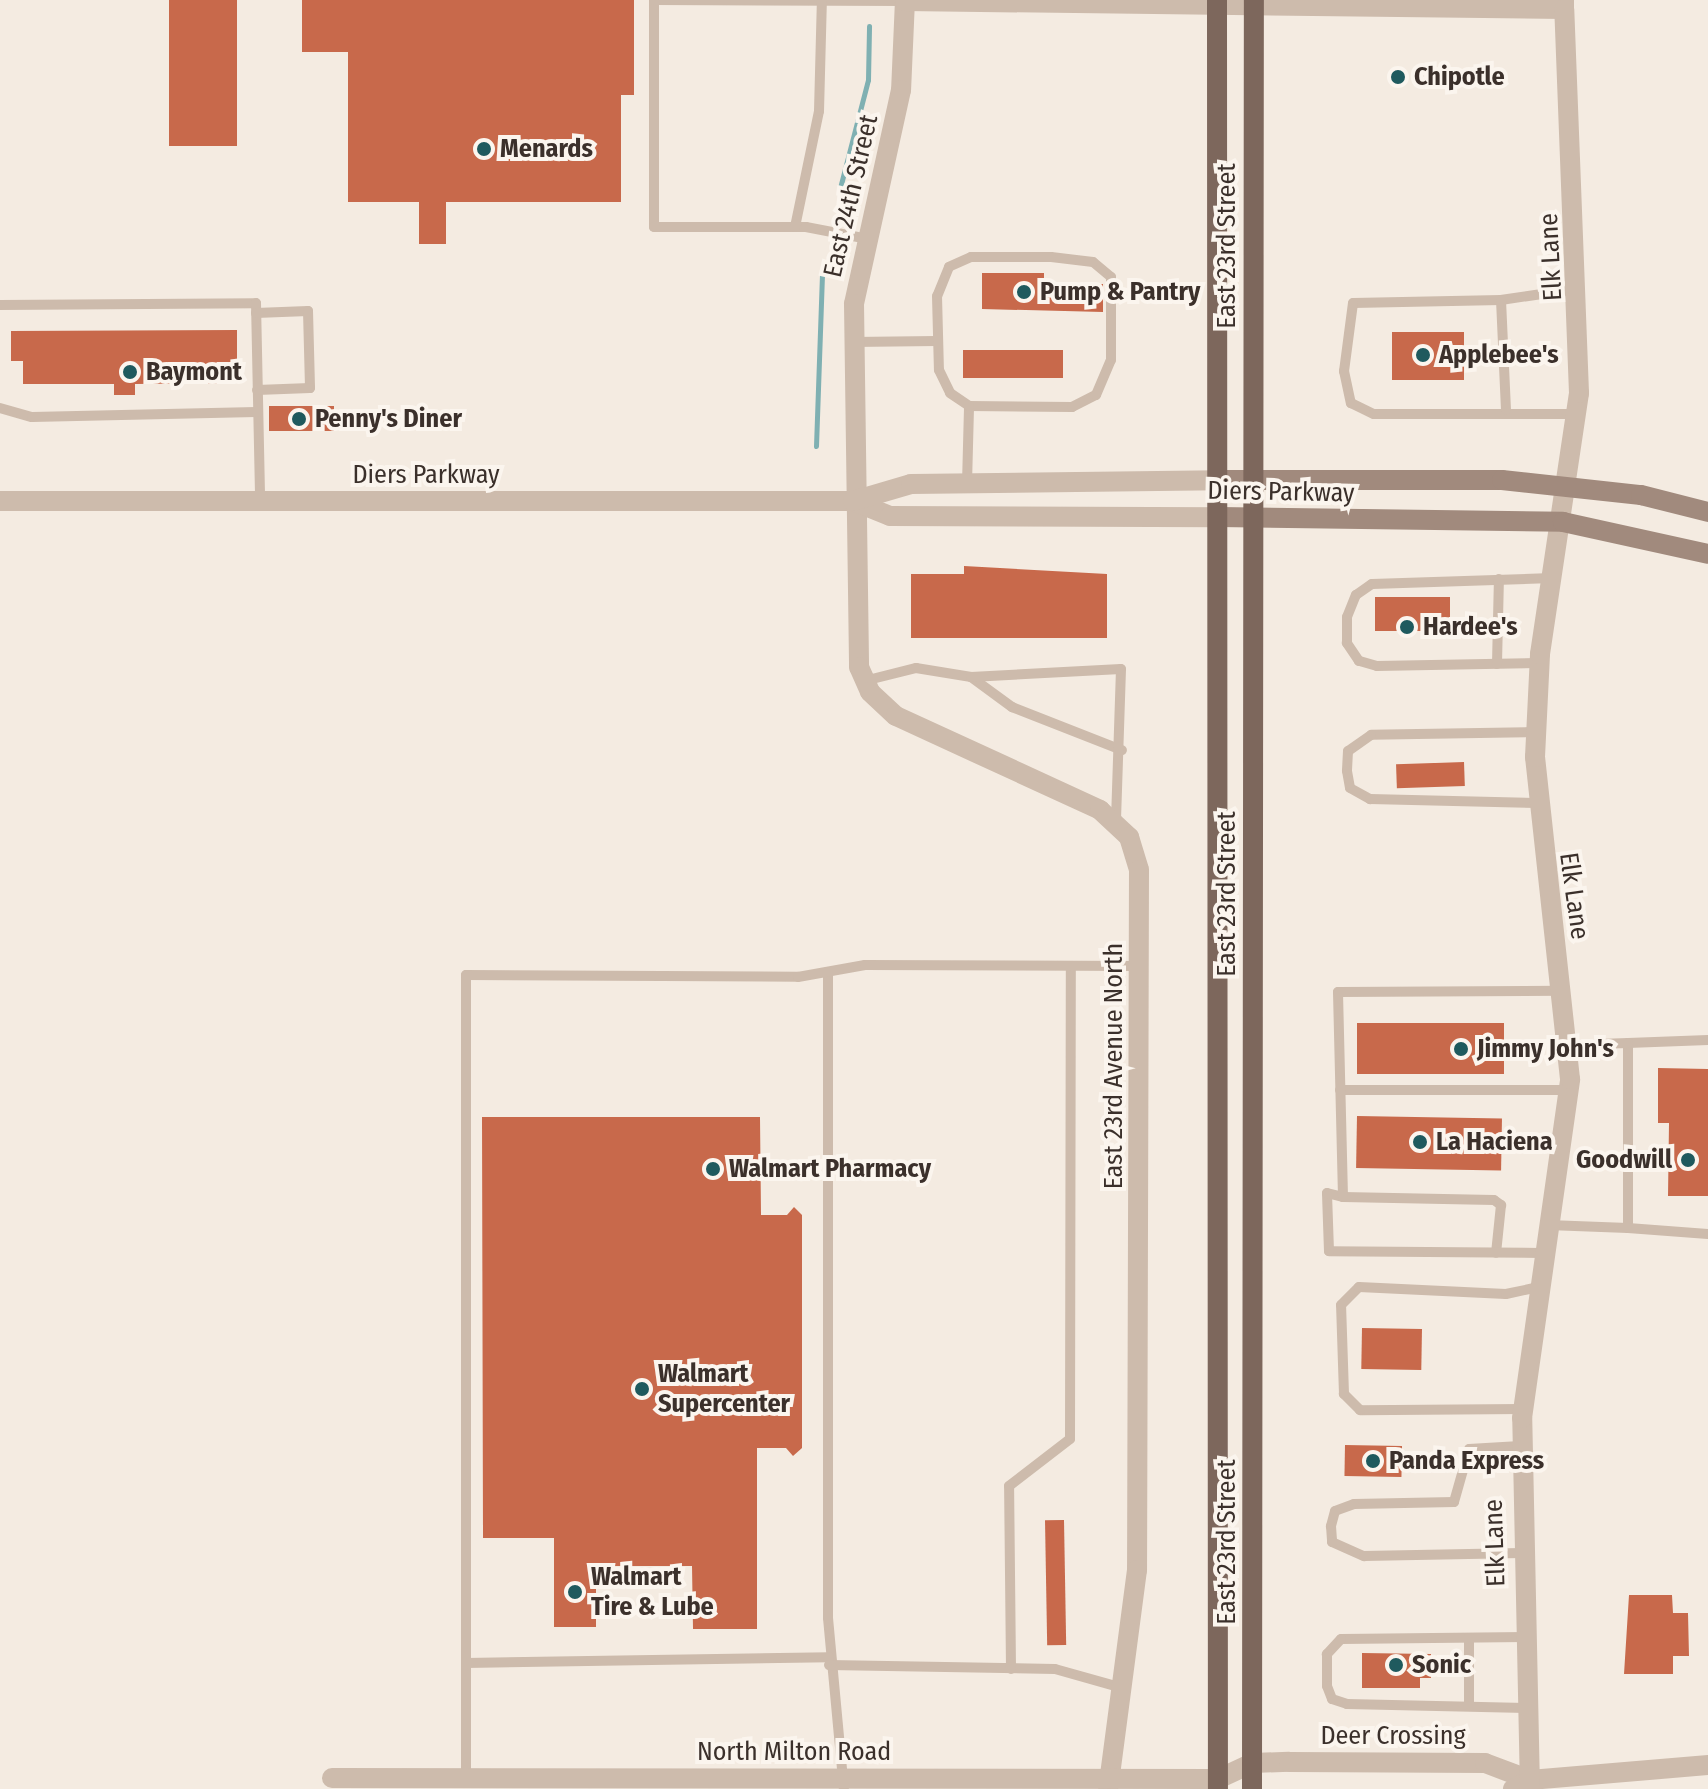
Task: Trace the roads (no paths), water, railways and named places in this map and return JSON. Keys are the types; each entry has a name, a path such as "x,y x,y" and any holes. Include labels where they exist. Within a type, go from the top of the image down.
{"main road":[{"name":"East 23rd Street","path":"1217,0 1218,1784"},
{"name":"East 23rd Street","path":"1252,1789 1254,1"},
{"name":"Diers Parkway","path":"1218,480 1571,485 1708,512"},
{"name":"Diers Parkway","path":"1219,517 1563,522 1708,554"}],"street":[{"path":"905,0 1564,4"},
{"name":"East 24th Street","path":"853,501 853,342 863,238 901,90 905,0"},
{"name":"Elk Lane","path":"1524,1786 1528,1708 1521,1553 1522,1409 1535,1288 1569,1090 1570,1045 1537,803 1535,732 1539,663 1571,485 1577,414 1578,289 1564,4"},
{"name":"Diers Parkway","path":"853,501 887,486 1218,480"},
{"name":"Diers Parkway","path":"0,501 853,501 890,516 1219,517"},
{"path":"853,501 853,630 864,681"},
{"name":"East 23rd Avenue North","path":"864,681 896,716 1084,801 1116,823 1139,870 1137,1570 1108,1784"},
{"name":"North Milton Road","path":"332,1778 466,1778 628,1784 1218,1784 1253,1763"},
{"name":"Deer Crossing","path":"1253,1763 1485,1763 1524,1786 1708,1765"},
{"path":"1218,1784 1239,1789"}],"lane":[{"path":"863,238 795,227 654,227 654,0 905,0"},
{"path":"795,227 819,111 822,0"},
{"path":"971,257 1093,262 1111,277 1111,360 1096,395 1072,407 969,406 950,393 936,341 937,296 949,267 971,257"},
{"path":"1577,414 1506,410 1359,410 1344,371 1353,303 1501,300 1578,289"},
{"path":"1501,300 1506,410"},
{"path":"0,305 256,303 260,501"},
{"path":"256,313 308,311 310,388 257,390"},
{"path":"853,342 936,341"},
{"path":"967,484 969,406"},
{"path":"0,408 32,417 258,412"},
{"path":"1539,663 1359,661 1347,643 1347,617 1356,595 1372,584 1552,578"},
{"path":"1497,664 1499,579"},
{"path":"864,681 916,668 971,677 1121,669 1122,750 1116,823"},
{"path":"971,677 1012,707 1122,750"},
{"path":"1535,732 1371,735 1348,751 1347,771 1356,796 1370,799 1537,803"},
{"path":"466,1778 466,975 828,974 865,965 1140,966"},
{"path":"1011,1669 1009,1486 1070,1439 1071,966"},
{"path":"828,974 829,1661 843,1784"},
{"path":"1343,1197 1338,992 1563,991"},
{"path":"1570,1045 1708,1040"},
{"path":"1628,1043 1628,1228"},
{"path":"1340,1090 1569,1090"},
{"path":"1496,1253 1501,1205 1494,1200 1343,1197 1327,1193 1329,1251 1496,1253 1541,1253"},
{"path":"1546,1225 1708,1234"},
{"path":"1522,1409 1360,1410 1344,1394 1341,1305 1359,1287 1506,1294 1535,1288"},
{"path":"1520,1446 1469,1449 1454,1502 1354,1504 1335,1511 1331,1526 1332,1542 1364,1556 1521,1553"},
{"path":"1525,1637 1341,1639 1327,1654 1327,1686 1332,1699 1347,1704 1528,1708"},
{"path":"1469,1638 1469,1706"},
{"path":"466,1663 829,1661 1055,1669 1119,1687"}],"waterway":[{"path":"840,188 868,80 869,26"},
{"path":"816,446 822,276"}],"place":[{"name":"Chipotle","path":"1398,77"},
{"name":"Menards","path":"484,149"},
{"name":"Pump & Pantry","path":"1024,292"},
{"name":"Applebee's","path":"1423,355"},
{"name":"Baymont","path":"130,372"},
{"name":"Penny's Diner","path":"299,419"},
{"name":"Hardee's","path":"1407,627"},
{"name":"Jimmy John's","path":"1461,1049"},
{"name":"La Haciena","path":"1420,1142"},
{"name":"Goodwill","path":"1688,1160"},
{"name":"Walmart Pharmacy","path":"713,1169"},
{"name":"Walmart Supercenter","path":"642,1389"},
{"name":"Panda Express","path":"1373,1461"},
{"name":"Walmart Tire & Lube","path":"575,1592"},
{"name":"Sonic","path":"1396,1665"}]}
